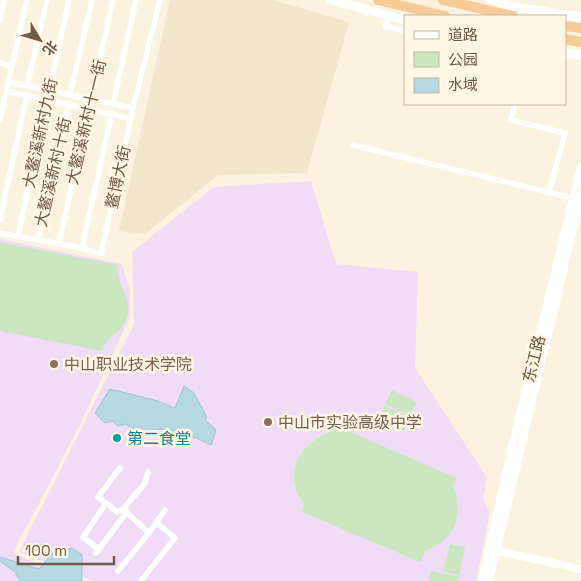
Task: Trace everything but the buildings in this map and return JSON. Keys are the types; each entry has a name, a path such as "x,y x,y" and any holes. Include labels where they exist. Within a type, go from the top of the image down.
{"highway":[{"path":"379,0 441,15"},
{"path":"443,0 508,15"},
{"path":"566,26 581,28"},
{"path":"566,39 581,42"}],"main road":[{"path":"331,0 404,20"},
{"path":"374,0 379,0"},
{"path":"491,0 515,7 581,17"},
{"path":"566,53 581,56"}],"street":[{"path":"0,20 4,0"},
{"path":"0,119 27,0"},
{"path":"27,86 47,0"},
{"name":"大鳌溪新村九街","path":"18,236 69,0"},
{"path":"70,95 92,0"},
{"name":"大鳌溪新村十一街","path":"59,244 114,0"},
{"path":"113,104 136,0"},
{"name":"鳌博大街","path":"0,233 82,248 101,254 133,108 160,0"},
{"path":"389,17 385,26 404,31"},
{"path":"0,63 12,66"},
{"path":"8,82 133,108"},
{"path":"6,91 112,113 131,119"},
{"path":"0,219 27,95"},
{"name":"大鳌溪新村十街","path":"38,240 68,104"},
{"path":"515,105 511,120 565,133 549,193"},
{"path":"82,248 112,113"},
{"path":"353,145 549,193 578,198"},
{"name":"东江路","path":"482,581 492,550 578,198 581,167"},
{"path":"120,468 98,497 117,512 125,510"},
{"path":"106,503 83,537 98,552 145,483 148,472"},
{"path":"125,510 149,532"},
{"path":"118,571 165,510"},
{"path":"141,581 175,538 156,522"},
{"path":"492,550 581,569"},
{"name":"东江路","path":"489,581 492,550"}],"shaded area":[{"path":"170,0 273,0 349,22 307,173 218,175 145,234 119,231"},
{"name":"中山市实验高级中学","path":"311,181 336,264 418,272 415,368 487,477 483,499 490,513 476,581 93,581 19,552 134,324 132,252 214,187"},
{"name":"中山职业技术学院","path":"0,239 122,264 130,290 130,317 80,425 13,553 79,581 0,581"}],"green space":[{"path":"0,242 118,265 119,278 128,304 127,318 102,351 0,331"},
{"path":"392,390 417,402 410,416 385,404"},
{"path":"385,406 410,417 404,431 378,420"},
{"path":"334,425 457,478 453,485 457,495 458,506 458,516 455,525 443,540 425,551 420,562 302,512 304,503 297,492 294,482 294,471 297,461 310,443 331,432"},
{"path":"450,544 465,547 459,575 443,572"},
{"path":"431,571 459,577 458,581 429,581"}],"water":[{"path":"184,386 194,393 207,417 205,420 216,430 211,445 192,436 171,430 157,429 155,432 145,433 141,427 133,429 126,424 118,426 112,421 105,423 95,413 110,389 158,401 175,408"},
{"path":"72,548 82,555 82,581 20,581 15,572 0,561 0,557 39,569 52,553"}],"place":[{"name":"中山职业技术学院","path":"54,364"},
{"name":"中山市实验高级中学","path":"268,422"},
{"name":"第二食堂","path":"117,438"}]}
